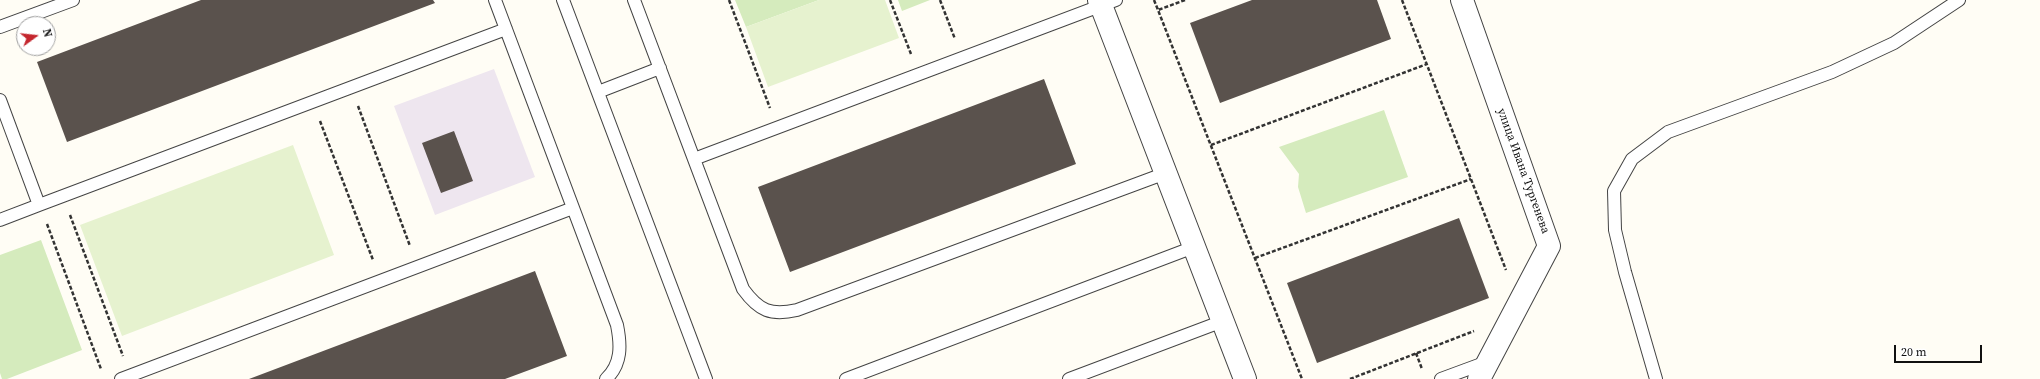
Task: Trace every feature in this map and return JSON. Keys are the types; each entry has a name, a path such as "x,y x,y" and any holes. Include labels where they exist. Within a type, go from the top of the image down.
{"street":[{"name":"улица Ивана Тургенева","path":"1462,0 1549,246 1484,370"},
{"path":"1105,2 1166,173 1245,379"}],"lane":[{"path":"0,27 73,0"},
{"path":"495,0 617,325 621,343 618,360 612,374 606,379"},
{"path":"563,0 706,379"},
{"path":"634,0 743,289 752,302 766,311 782,314 797,310 1166,173"},
{"path":"1656,379 1625,272 1615,230 1614,191 1632,159 1668,132 1832,72 1894,43 1959,0"},
{"path":"694,159 962,58 1105,2"},
{"path":"0,220 506,29"},
{"path":"598,92 660,68"},
{"path":"0,100 39,205"},
{"path":"126,377 573,208"},
{"path":"846,379 1194,247"},
{"path":"1069,379 1223,321"},
{"path":"1441,379 1484,370"}],"path":[{"path":"730,0 777,127"},
{"path":"890,0 918,74"},
{"path":"940,0 962,58"},
{"path":"1154,0 1302,379"},
{"path":"1158,10 1185,0"},
{"path":"1402,0 1507,273"},
{"path":"1211,145 1427,64"},
{"path":"351,87 418,267"},
{"path":"313,102 381,281"},
{"path":"1255,258 1471,179"},
{"path":"63,196 126,377"},
{"path":"39,205 102,372"},
{"path":"1350,379 1477,329"},
{"path":"1416,353 1423,372"}],"shaded area":[{"path":"494,69 535,177 435,215 394,106"}],"green space":[{"path":"735,0 819,0 746,27"},
{"path":"819,0 885,0 899,38 768,87 746,27"},
{"path":"898,0 930,0 902,11"},
{"path":"1384,110 1408,177 1306,213 1298,187 1299,174 1279,147"},
{"path":"293,145 334,255 122,336 80,225"},
{"path":"41,240 82,350 7,379 2,379 0,373 0,255"}],"building":[{"path":"201,0 433,0 435,3 67,142 37,62"},
{"path":"1252,0 1377,0 1391,39 1220,103 1190,23"},
{"path":"1044,79 1076,164 790,272 758,187"},
{"path":"454,131 473,181 441,193 422,143"},
{"path":"1459,218 1489,298 1317,363 1287,283"},
{"path":"535,271 567,356 505,379 249,379"}]}
